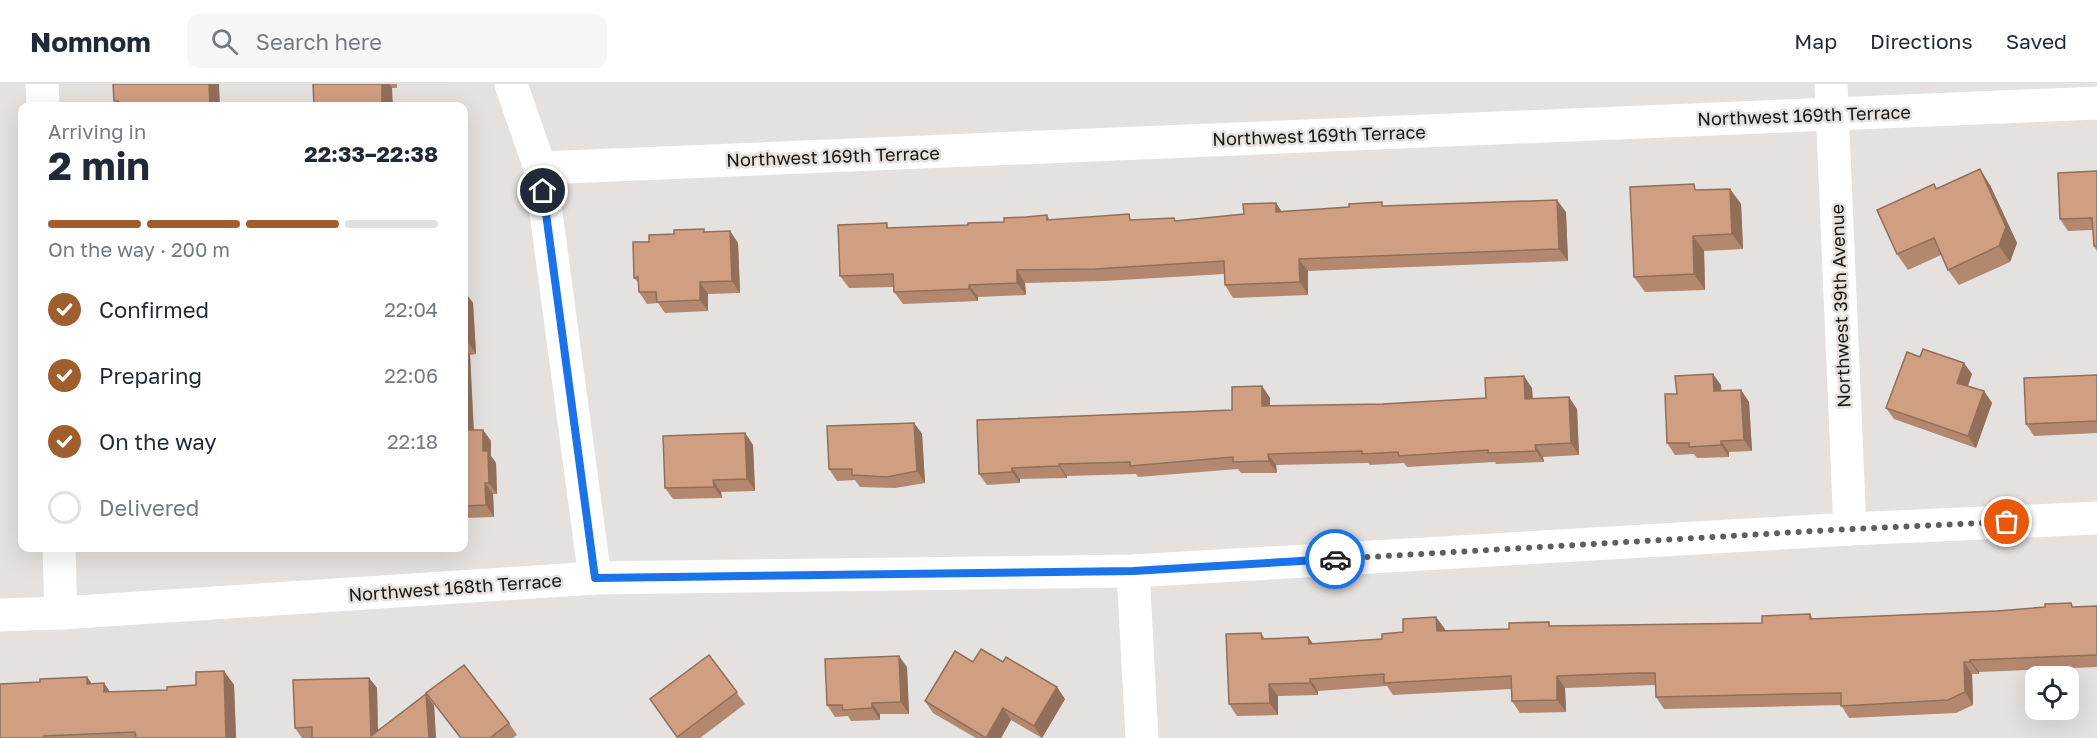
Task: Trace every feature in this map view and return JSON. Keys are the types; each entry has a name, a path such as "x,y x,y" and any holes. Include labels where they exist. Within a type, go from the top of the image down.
{"street":[{"path":"42,84 43,102"},
{"path":"511,84 540,168 595,578"},
{"name":"Northwest 169th Terrace","path":"540,168 1832,99 2097,103"},
{"name":"Northwest 39th Avenue","path":"1832,99 1850,529"},
{"name":"Northwest 168th Terrace","path":"0,615 595,578 1133,571 1850,529 2097,518"},
{"path":"59,552 61,613"},
{"path":"1133,571 1142,738"}],"building":[{"path":"113,84 209,84 210,102 114,101"},
{"path":"313,84 382,84 382,102 314,102"},
{"path":"1980,169 2006,227 1999,246 1948,270 1934,238 1897,254 1877,210 1934,184 1936,189"},
{"path":"2097,171 2097,246 2094,246 2092,218 2060,219 2058,173"},
{"path":"1694,184 1695,190 1730,189 1732,234 1693,236 1694,274 1634,277 1630,187"},
{"path":"1557,200 1559,249 1299,259 1300,282 1225,285 1224,261 1095,269 1017,270 1017,283 969,285 969,289 894,292 893,274 840,276 838,225 887,223 887,228 968,225 968,223 1004,222 1004,218 1047,215 1047,220 1129,214 1130,220 1174,218 1175,221 1244,214 1243,204 1276,203 1276,212 1349,207 1349,204 1382,202 1382,206"},
{"path":"704,229 704,232 730,231 732,281 700,282 700,300 657,302 656,292 639,292 638,277 634,278 633,242 649,242 649,235 674,234 674,230"},
{"path":"1923,349 1964,363 1957,383 1984,391 1968,436 1886,408 1907,352 1920,357"},
{"path":"1713,374 1714,391 1741,390 1744,440 1721,441 1721,445 1689,447 1689,443 1667,443 1665,394 1677,394 1675,376"},
{"path":"2097,375 2097,421 2026,424 2024,378"},
{"path":"1524,376 1525,399 1569,397 1571,443 1535,445 1536,451 1488,453 1488,450 1399,456 1398,452 1362,454 1362,451 1268,454 1269,461 1233,462 1233,457 1130,466 1130,462 1059,464 1059,466 1012,468 1012,472 979,474 977,420 1232,410 1232,387 1262,386 1262,406 1383,404 1486,398 1485,378"},
{"path":"914,423 917,471 887,477 852,475 852,469 829,469 827,426"},
{"path":"468,430 483,430 483,451 488,451 489,483 485,483 486,505 468,506"},
{"path":"745,433 747,479 713,480 714,487 665,488 663,436"},
{"path":"2071,603 2072,607 2097,606 2097,655 1970,660 1970,662 1964,662 1965,692 1948,700 1841,706 1841,693 1656,697 1655,673 1639,673 1557,676 1557,700 1512,701 1511,676 1384,683 1384,674 1310,679 1310,683 1269,684 1270,703 1229,704 1226,634 1261,633 1262,639 1308,637 1309,644 1382,639 1382,634 1403,632 1403,619 1436,617 1437,631 1509,629 1509,623 1549,622 1549,626 1762,623 1762,616 1810,614 1810,619 1997,611 2045,607 2045,604"},
{"path":"981,649 1003,662 1006,657 1057,687 1034,726 1003,708 986,738 925,701 955,651 973,662"},
{"path":"709,655 737,692 677,737 650,699"},
{"path":"899,656 901,702 872,703 872,708 843,710 842,705 827,705 825,659"},
{"path":"464,665 509,723 490,738 461,738 426,693"},
{"path":"224,671 226,738 136,738 135,732 44,736 44,738 0,738 0,684 87,677 87,684 104,683 104,692 167,690 167,687 196,685 196,672"},
{"path":"369,678 371,736 426,694 429,738 312,738 312,727 295,728 293,680"}],"way so far":[{"path":"1335,559 2007,522"}],"route":[{"path":"543,191 595,578 1133,571 1335,559"}]}
